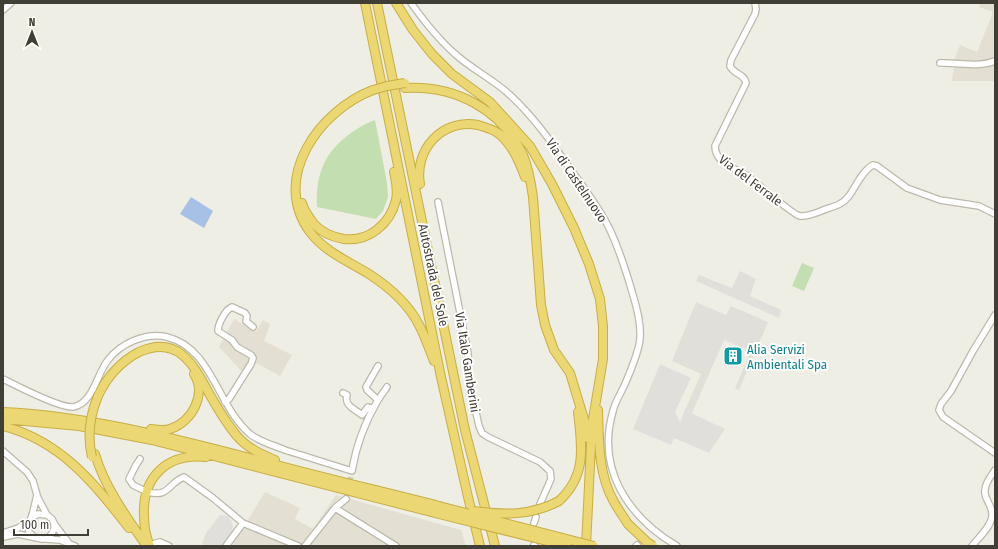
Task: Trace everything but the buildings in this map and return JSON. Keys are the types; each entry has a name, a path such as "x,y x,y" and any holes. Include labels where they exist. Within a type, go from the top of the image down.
{"highway":[{"name":"Autostrada del Sole","path":"365,3 441,377 480,546"},
{"name":"Autostrada del Sole","path":"377,3 467,437 495,546"},
{"path":"396,3 413,30 432,54 452,74 490,102 530,146 552,184 574,228 589,264 600,299 603,326 603,359 592,425 585,546"},
{"path":"441,377 419,324 403,302 387,286 332,252 319,242 307,228 300,213 297,201 298,170 305,150 312,138 327,120 343,106 364,94 389,90 405,85 425,83 452,88 475,97 500,113"},
{"path":"405,85 428,87 451,92 480,106 509,133 523,156 533,197 541,305 545,325 554,350 570,373 588,434 585,546"},
{"path":"373,92 336,118 315,142 303,165 300,181 300,194 303,207 309,218 317,227 326,234 336,237 356,239 363,238 373,233 386,221 392,211 397,196 396,182 389,148 393,141"},
{"path":"420,208 423,202 419,175 420,162 426,148 439,134 448,128 466,124 486,127 496,132 508,143 519,160 533,197"},
{"path":"150,545 111,492 90,446 90,429 94,408 99,396 110,376 133,355 147,349 160,347 172,349 184,356 193,364 223,416 244,443 259,453 292,469"},
{"path":"99,396 114,376 135,360 148,353 160,351 171,354 183,361 190,368 197,379 199,390 197,404 190,416 180,424 169,429 159,430 119,423 103,423"},
{"path":"598,385 600,456 603,473 613,500 628,524 653,546"},
{"path":"439,510 510,515 540,510 559,501 573,486 580,466 580,435 577,395"},
{"path":"3,412 69,418 103,423 173,438 292,469 567,546"},
{"path":"3,419 56,423 104,430 152,440 594,546"},
{"path":"3,426 43,442 60,453 78,468 98,488 141,546"},
{"path":"94,455 104,484 129,528"},
{"path":"150,545 145,527 144,500 149,484 160,470 175,460 189,457 242,462"}],"street":[{"path":"3,10 11,3"},
{"name":"Via di Castelnuovo","path":"411,3 429,28 455,54 508,94 532,117 592,198 611,232 633,294 638,316 640,338 625,386 613,409 610,422 608,445 611,467 618,486 631,507 651,531 677,546"},
{"name":"Via del Ferrale","path":"755,3 755,14 731,60 730,66 734,72 743,76 746,80 746,84 715,146 715,152 722,161 748,176 791,211 800,216 807,216 843,203 866,171 873,165 877,166 907,188 940,200 975,205 995,214"},
{"path":"940,63 951,62 980,65 995,61"},
{"name":"Via Italo Gamberini","path":"438,202 468,353 469,381 478,426 482,433 488,437 540,462 550,471 551,479 540,504"},
{"path":"225,402 229,399 251,364 253,358 251,354 237,347 232,340 218,331 218,328 227,310 232,307 245,313 247,316 246,321 253,327"},
{"path":"995,315 951,391 941,404 939,410 943,417 995,453"},
{"path":"3,379 56,403 72,407 80,405 87,398 107,360 119,349 137,339 154,336 166,337 179,341 191,348 200,358 225,402 243,427 259,440 352,471 356,450 373,409 387,387"},
{"path":"378,366 366,387 367,390 378,400"},
{"path":"343,393 347,395 346,399 348,404 362,415 368,407 373,409"},
{"path":"3,451 31,476 35,485 37,496 47,515 52,519 54,525 68,542"},
{"path":"140,459 129,479 133,485 146,491 161,494 184,477 213,498 243,523 298,546"},
{"path":"972,546 989,524 992,517 992,511 985,494 985,488 995,470"},
{"path":"34,537 28,528 37,496"},
{"path":"305,546 335,508 346,499"},
{"path":"335,508 396,546"},
{"path":"3,532 18,528 38,514 47,515"},
{"path":"534,523 536,517"},
{"path":"226,546 243,523"},
{"path":"46,539 53,533 54,525"},
{"path":"3,537 18,534 40,539 57,539 75,546"},
{"path":"150,545 160,542 169,546"}],"shaded area":[{"path":"980,3 995,3 995,81 952,81 955,58 960,45 977,52 993,12 979,7"},
{"path":"740,271 756,279 750,296 781,310 779,318 696,281 699,275 732,288"},
{"path":"696,302 726,315 731,306 768,322 739,390 735,388 751,351 724,340 692,413 685,410 701,374 672,361"},
{"path":"234,319 256,331 263,320 270,324 264,341 292,355 280,376 256,363 245,375 219,347"},
{"path":"660,364 691,378 675,412 680,422 685,410 725,429 709,453 674,438 671,445 633,429"},
{"path":"265,492 300,508 295,519 313,529 336,495 461,530 466,546 232,546"},
{"path":"220,515 228,516 233,526 232,531 223,546 201,546 206,533"}],"green space":[{"path":"375,120 387,183 388,197 383,211 376,219 317,207 317,188 320,176 324,164 331,152 348,135"},
{"path":"802,263 814,268 804,291 792,286"}],"water":[{"path":"191,197 213,211 204,228 180,214"}],"tunnel":[{"path":"346,499 352,471"},
{"path":"637,545 649,533"}],"place":[{"name":"Alia Servizi Ambientali Spa","path":"733,356"}]}
